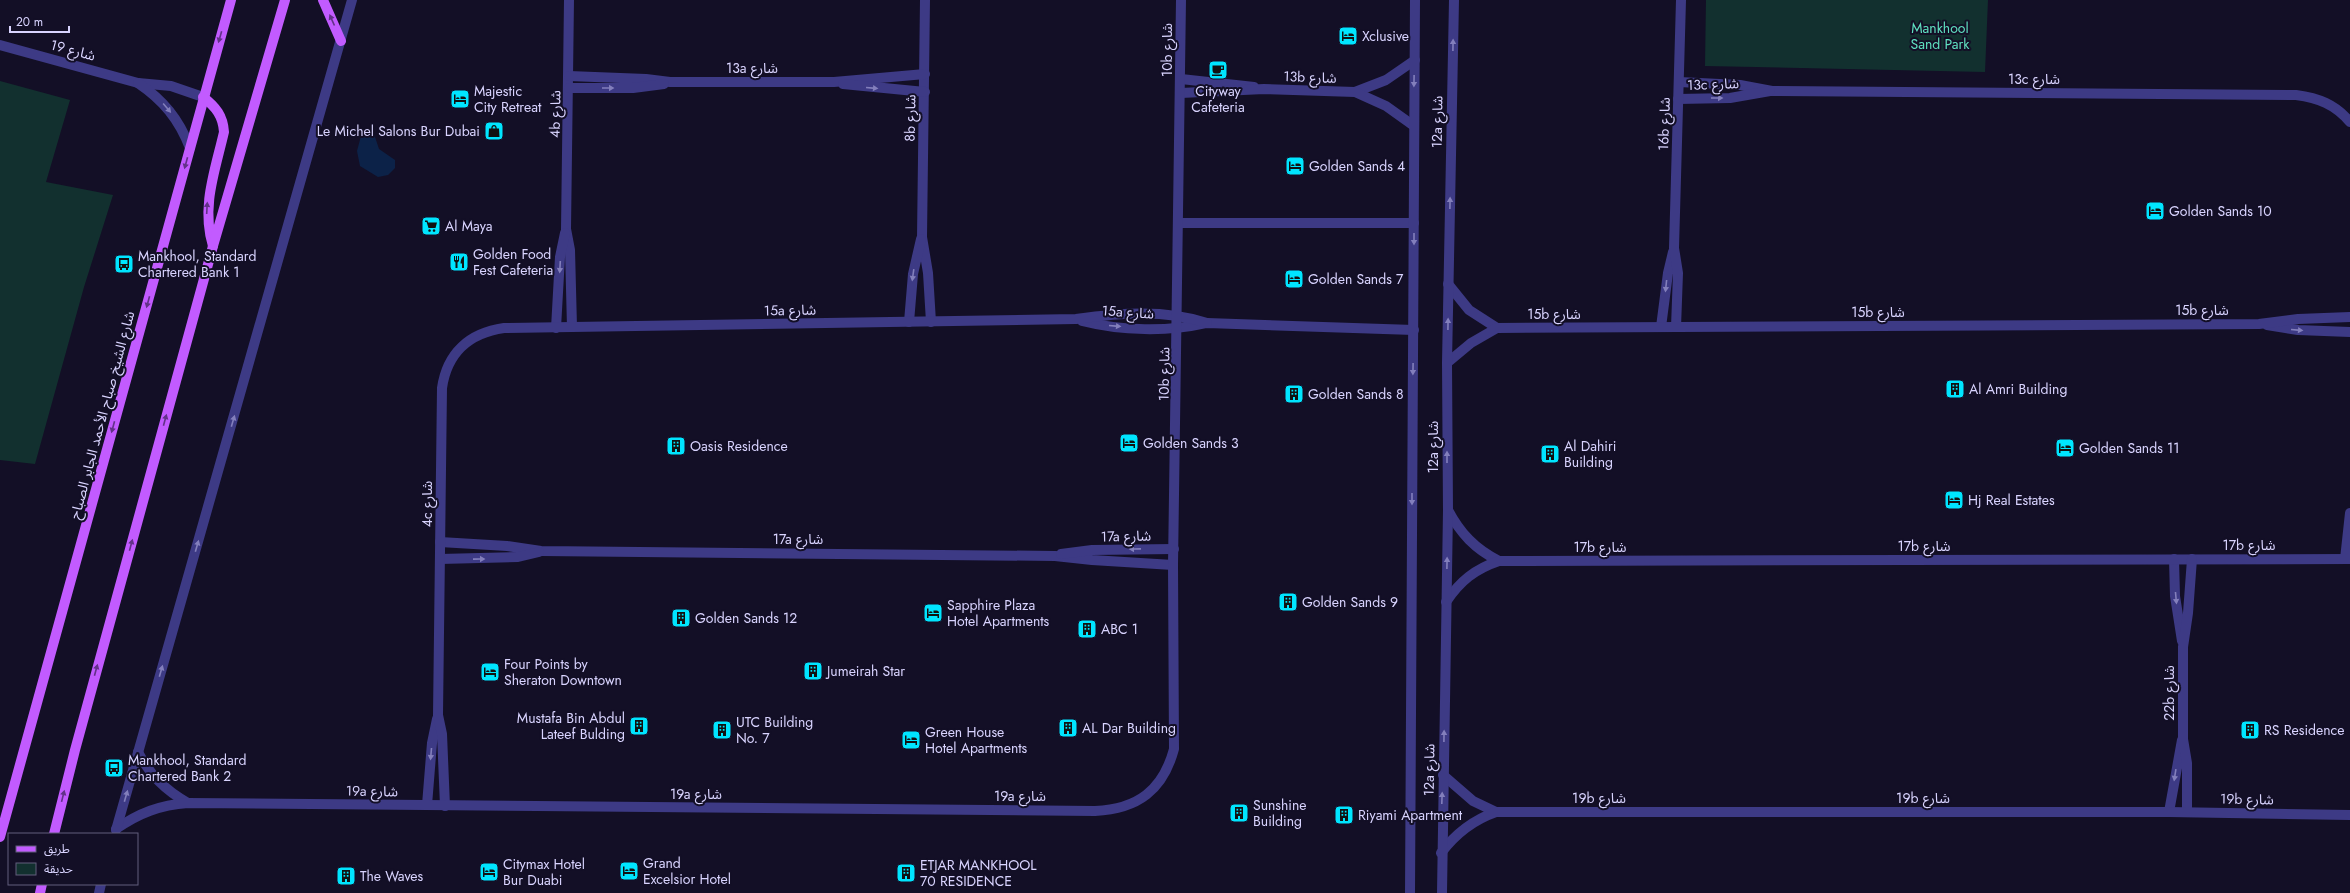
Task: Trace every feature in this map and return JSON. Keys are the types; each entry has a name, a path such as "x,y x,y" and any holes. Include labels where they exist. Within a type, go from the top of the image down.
{"main road":[{"name":"شارع الشيخ صباح الأحمد الجابر الصباح","path":"0,837 231,0"},
{"path":"54,833 75,750 213,246 285,0"},
{"path":"323,0 341,41"},
{"path":"203,97 216,108 224,124 224,132 207,207 209,233 213,246"}],"street":[{"path":"116,832 352,0"},
{"name":"4b شارع","path":"569,0 566,229 570,259 572,327"},
{"name":"8b شارع","path":"925,0 922,237 928,273 931,322"},
{"name":"10b شارع","path":"1174,749 1174,549 1181,0"},
{"name":"12a شارع","path":"1410,893 1415,0"},
{"name":"12a شارع","path":"1442,893 1441,853 1448,510 1448,284 1454,0"},
{"name":"16b شارع","path":"1676,327 1678,273 1674,248 1681,0"},
{"name":"شارع 19","path":"0,45 138,83 171,86 203,97"},
{"name":"13b شارع","path":"1355,92 1386,80 1415,60"},
{"name":"13a شارع","path":"569,76 634,78 670,82 834,82 925,74"},
{"name":"13b شارع","path":"1181,79 1230,82 1264,89"},
{"name":"13a شارع","path":"569,88 646,87 670,82"},
{"name":"13a شارع","path":"834,82 925,92"},
{"name":"13c شارع","path":"1679,82 1740,85 1772,91"},
{"name":"شارع 19","path":"138,83 164,104 178,122 190,148"},
{"name":"13b شارع","path":"1181,93 1264,89 1355,92 1386,106 1414,126"},
{"name":"13c شارع","path":"1678,99 1730,98 1772,91 2296,96 2313,97 2329,103 2342,113 2350,122"},
{"path":"1179,223 1414,223"},
{"name":"4b شارع","path":"556,328 560,257 566,229"},
{"name":"8b شارع","path":"909,322 913,274 922,237"},
{"name":"16b شارع","path":"1661,327 1668,273 1674,248"},
{"path":"1447,363 1471,344 1497,328 1469,310 1448,284"},
{"name":"15a شارع","path":"504,328 1076,319 1131,313 1178,315 1207,323"},
{"name":"15b شارع","path":"1497,328 2259,324 2298,319 2350,317"},
{"name":"15a شارع","path":"1076,319 1118,327 1178,328 1207,323"},
{"path":"1207,323 1414,330"},
{"name":"15b شارع","path":"2259,324 2298,330 2350,332"},
{"name":"4c شارع","path":"427,805 432,743 438,715 442,388 444,375 456,351 466,342 490,330 504,328"},
{"path":"1448,510 1463,535 1474,546 1499,561"},
{"path":"2348,559 2350,513"},
{"name":"17a شارع","path":"440,542 507,546 541,551 1055,556 1092,560 1174,564"},
{"name":"17a شارع","path":"1055,556 1092,550 1174,549"},
{"name":"17a شارع","path":"440,559 518,557 541,551"},
{"name":"22b شارع","path":"2174,559 2175,596 2183,647"},
{"name":"22b شارع","path":"2187,812 2187,763 2183,739 2183,647 2188,613 2192,559"},
{"name":"17b شارع","path":"1446,602 1463,580 1486,566 1499,561 2348,559"},
{"name":"4c شارع","path":"438,715 442,734 445,806"},
{"name":"22b شارع","path":"2169,812 2183,739"},
{"name":"19a شارع","path":"116,832 129,820 157,807 188,803 1108,810 1132,804 1154,788 1163,777 1174,749"},
{"path":"138,752 153,776 164,787 188,803"},
{"name":"19b شارع","path":"1443,775 1462,794 1496,812"},
{"name":"19b شارع","path":"1441,853 1449,842 1471,823 1496,812 2187,812 2350,815"}],"green space":[{"name":"Mankhool Sand Park","path":"1706,0 1988,0 1985,72 1705,66"},
{"path":"0,81 70,100 46,182 113,195 84,287 35,464 0,460"}],"water":[{"path":"370,132 374,134 379,149 395,160 395,168 388,175 378,177 360,166 357,151 361,136"}],"place":[{"name":"Xclusive","path":"1348,36"},
{"name":"Cityway Cafeteria","path":"1218,70"},
{"name":"Majestic City Retreat","path":"460,99"},
{"name":"Le Michel Salons Bur Dubai","path":"494,131"},
{"name":"Golden Sands 4","path":"1295,166"},
{"name":"Golden Sands 10","path":"2155,211"},
{"name":"Al Maya","path":"431,226"},
{"name":"Golden Food Fest Cafeteria","path":"459,262"},
{"name":"Mankhool, Standard Chartered Bank 1","path":"124,264"},
{"name":"Golden Sands 7","path":"1294,279"},
{"name":"Al Amri Building","path":"1955,389"},
{"name":"Golden Sands 8","path":"1294,394"},
{"name":"Golden Sands 3","path":"1129,443"},
{"name":"Oasis Residence","path":"676,446"},
{"name":"Golden Sands 11","path":"2065,448"},
{"name":"Al Dahiri Building","path":"1550,454"},
{"name":"Hj Real Estates","path":"1954,500"},
{"name":"Golden Sands 9","path":"1288,602"},
{"name":"Sapphire Plaza Hotel Apartments","path":"933,613"},
{"name":"Golden Sands 12","path":"681,618"},
{"name":"ABC 1","path":"1087,629"},
{"name":"Jumeirah Star","path":"813,671"},
{"name":"Four Points by Sheraton Downtown","path":"490,672"},
{"name":"Mustafa Bin Abdul Lateef Bulding","path":"639,726"},
{"name":"AL Dar Building","path":"1068,728"},
{"name":"UTC Building No. 7","path":"722,730"},
{"name":"RS Residence","path":"2250,730"},
{"name":"Green House Hotel Apartments","path":"911,740"},
{"name":"Mankhool, Standard Chartered Bank 2","path":"114,768"},
{"name":"Sunshine Building","path":"1239,813"},
{"name":"Riyami Apartment","path":"1344,815"},
{"name":"Grand Excelsior Hotel","path":"629,871"},
{"name":"Citymax Hotel Bur Duabi","path":"489,872"},
{"name":"ETJAR MANKHOOL 70 RESIDENCE","path":"906,873"},
{"name":"The Waves","path":"346,876"}]}
